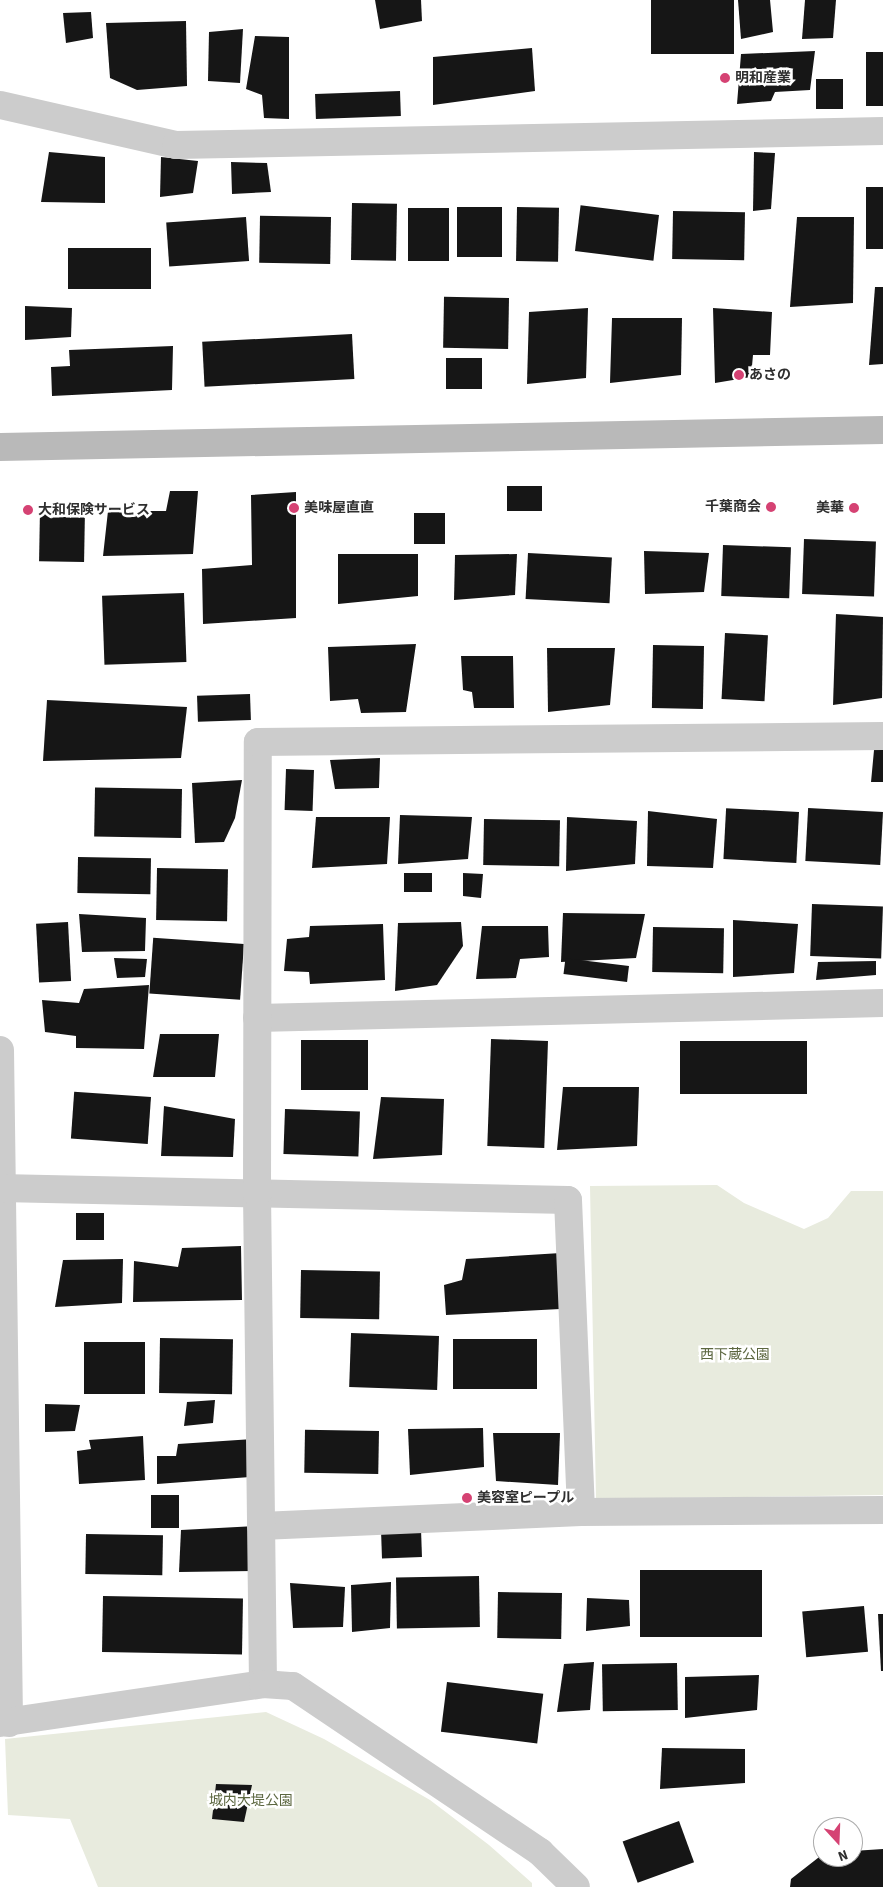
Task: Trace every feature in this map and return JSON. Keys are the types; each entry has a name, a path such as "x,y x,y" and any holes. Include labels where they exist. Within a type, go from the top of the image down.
{"street":[{"path":"0,106 176,145 883,131"},
{"path":"0,447 883,430"},
{"path":"263,1684 256,1194 258,742 883,736"},
{"path":"257,1018 883,1003"},
{"path":"0,1050 5,1723 263,1684 293,1686 540,1852 576,1887"},
{"path":"2,1188 568,1200 581,1512"},
{"path":"261,1526 581,1512 883,1510"}],"green space":[{"name":"西下蔵公園","path":"717,1185 744,1203 804,1229 828,1218 851,1191 883,1191 883,1495 596,1499 590,1186"},
{"name":"城内大堤公園","path":"266,1712 324,1739 430,1800 489,1845 532,1883 532,1887 98,1887 70,1819 8,1815 5,1739"}],"building":[{"path":"375,0 421,0 422,21 380,29"},
{"path":"651,0 734,0 734,54 651,54"},
{"path":"738,0 770,0 773,32 741,39"},
{"path":"805,0 836,0 833,38 802,39"},
{"path":"91,12 93,38 66,43 63,13"},
{"path":"186,21 187,86 137,90 110,78 106,23"},
{"path":"243,29 240,83 208,81 209,32"},
{"path":"255,36 289,37 289,119 264,118 262,95 246,89"},
{"path":"532,48 535,91 433,105 433,57"},
{"path":"815,51 810,90 775,92 771,101 737,104 741,54"},
{"path":"866,52 883,52 883,106 866,106"},
{"path":"816,79 843,79 843,109 816,109"},
{"path":"400,91 401,116 316,119 315,94"},
{"path":"49,152 105,157 105,203 41,202"},
{"path":"754,152 775,153 771,209 753,211"},
{"path":"161,157 198,161 193,193 160,197"},
{"path":"231,162 267,163 271,192 232,194"},
{"path":"866,187 883,187 883,249 866,249"},
{"path":"352,203 397,204 396,261 351,260"},
{"path":"581,205 659,215 653,261 575,251"},
{"path":"457,207 502,207 502,257 457,257"},
{"path":"517,207 559,208 558,262 516,261"},
{"path":"408,208 449,208 449,261 408,261"},
{"path":"673,211 745,212 744,260 672,259"},
{"path":"260,216 331,217 330,264 259,263"},
{"path":"246,217 249,261 169,266 166,223"},
{"path":"797,217 854,217 853,303 790,307"},
{"path":"68,248 151,248 151,289 68,289"},
{"path":"875,287 883,287 883,364 869,365"},
{"path":"444,297 509,298 508,349 443,348"},
{"path":"25,306 72,308 71,337 25,340"},
{"path":"588,308 586,378 527,384 529,312"},
{"path":"713,308 772,312 770,355 753,355 751,377 715,383"},
{"path":"612,318 682,318 681,375 610,383"},
{"path":"352,334 354,379 205,387 202,342"},
{"path":"173,346 172,390 52,396 51,367 70,366 69,350"},
{"path":"446,358 482,358 482,389 446,389"},
{"path":"507,486 542,486 542,511 507,511"},
{"path":"170,491 198,491 193,554 103,556 108,511 166,511"},
{"path":"296,492 296,618 203,624 202,569 252,565 251,495"},
{"path":"40,508 85,509 84,562 39,561"},
{"path":"414,513 445,513 445,544 414,544"},
{"path":"804,539 876,542 874,596 802,594"},
{"path":"723,545 791,547 789,598 721,596"},
{"path":"644,551 709,553 704,592 645,594"},
{"path":"528,553 612,557 609,603 526,599"},
{"path":"338,554 418,554 418,596 338,604"},
{"path":"517,554 515,595 454,600 455,555"},
{"path":"184,593 186,662 104,665 102,596"},
{"path":"836,614 883,617 882,698 833,705"},
{"path":"725,633 768,635 764,701 722,699"},
{"path":"416,644 406,712 361,713 358,699 330,701 328,647"},
{"path":"653,645 704,646 703,709 652,708"},
{"path":"547,648 615,648 610,705 548,712"},
{"path":"461,656 513,656 514,708 474,708 472,692 463,690"},
{"path":"250,694 251,720 198,722 197,696"},
{"path":"47,700 187,707 181,758 43,761"},
{"path":"874,750 883,750 883,782 871,782"},
{"path":"380,758 379,788 335,789 330,760"},
{"path":"286,769 314,770 313,811 285,810"},
{"path":"242,780 235,818 224,842 195,843 192,783"},
{"path":"95,787 182,789 181,838 94,836"},
{"path":"726,808 799,812 796,863 723,859"},
{"path":"808,808 883,812 880,865 805,861"},
{"path":"648,811 717,819 713,868 647,866"},
{"path":"400,815 472,817 468,859 398,864"},
{"path":"316,817 390,817 387,864 312,868"},
{"path":"567,817 637,821 635,864 566,871"},
{"path":"484,819 560,820 559,866 483,865"},
{"path":"78,857 151,858 150,894 77,893"},
{"path":"157,868 228,869 227,921 156,920"},
{"path":"404,873 432,873 432,892 404,892"},
{"path":"463,873 483,874 481,898 463,896"},
{"path":"812,904 883,906 881,958 810,956"},
{"path":"563,913 645,914 636,958 561,962"},
{"path":"79,914 146,918 145,951 82,952"},
{"path":"733,920 798,924 794,973 733,977"},
{"path":"68,922 71,981 39,983 36,924"},
{"path":"461,922 463,946 437,985 395,991 398,923"},
{"path":"383,924 385,980 310,984 309,972 284,971 287,939 309,937 310,926"},
{"path":"482,926 548,926 549,957 520,959 516,978 476,979"},
{"path":"653,927 724,928 723,973 652,972"},
{"path":"153,938 244,944 240,1000 149,994"},
{"path":"114,958 147,959 145,977 117,978"},
{"path":"565,958 629,966 627,982 564,974"},
{"path":"876,961 876,975 816,980 818,962"},
{"path":"149,985 144,1049 76,1048 76,1036 45,1032 42,1000 79,1003 84,989"},
{"path":"160,1034 219,1034 215,1077 153,1077"},
{"path":"491,1039 548,1041 544,1148 487,1146"},
{"path":"301,1040 368,1040 368,1090 301,1090"},
{"path":"680,1041 807,1041 807,1094 680,1094"},
{"path":"563,1087 639,1087 637,1146 557,1150"},
{"path":"74,1092 151,1097 148,1144 71,1139"},
{"path":"381,1097 444,1099 442,1155 373,1159"},
{"path":"164,1106 235,1119 233,1157 161,1156"},
{"path":"285,1109 360,1112 358,1157 283,1154"},
{"path":"76,1213 104,1213 104,1240 76,1240"},
{"path":"241,1246 242,1300 133,1302 134,1261 178,1267 182,1248"},
{"path":"561,1253 560,1309 446,1315 444,1285 462,1280 466,1259"},
{"path":"123,1259 122,1303 55,1307 63,1260"},
{"path":"301,1270 380,1271 379,1319 300,1318"},
{"path":"351,1333 439,1336 437,1390 349,1387"},
{"path":"160,1338 233,1339 232,1394 159,1393"},
{"path":"453,1339 537,1339 537,1389 453,1389"},
{"path":"84,1342 145,1342 145,1394 84,1394"},
{"path":"215,1400 213,1423 184,1426 187,1402"},
{"path":"45,1404 80,1405 75,1431 45,1432"},
{"path":"483,1428 484,1467 410,1475 408,1429"},
{"path":"305,1430 379,1431 378,1474 304,1473"},
{"path":"493,1433 560,1433 558,1485 496,1481"},
{"path":"143,1436 145,1480 79,1484 77,1451 91,1449 89,1440"},
{"path":"253,1439 250,1477 157,1484 157,1456 176,1456 178,1444"},
{"path":"151,1495 179,1495 179,1528 151,1528"},
{"path":"256,1526 253,1571 179,1572 181,1530"},
{"path":"421,1529 422,1557 382,1558 381,1530"},
{"path":"86,1534 163,1535 162,1575 85,1574"},
{"path":"640,1570 762,1570 762,1637 640,1637"},
{"path":"479,1576 480,1627 397,1628 396,1577"},
{"path":"391,1582 390,1628 352,1632 351,1585"},
{"path":"290,1583 345,1587 343,1627 293,1628"},
{"path":"498,1592 562,1593 561,1639 497,1638"},
{"path":"103,1596 243,1598 242,1654 102,1652"},
{"path":"587,1598 629,1600 630,1626 586,1631"},
{"path":"864,1606 868,1652 806,1657 802,1611"},
{"path":"878,1614 883,1614 883,1671 881,1671"},
{"path":"594,1662 590,1710 557,1712 564,1664"},
{"path":"677,1663 678,1710 603,1711 602,1664"},
{"path":"759,1675 757,1710 685,1718 685,1677"},
{"path":"447,1682 543,1694 537,1743 441,1732"},
{"path":"662,1748 745,1749 745,1783 660,1789"},
{"path":"216,1784 252,1785 244,1822 212,1819"},
{"path":"679,1821 694,1862 638,1883 623,1842"},
{"path":"883,1849 883,1887 790,1887 791,1879 813,1862 813,1867 863,1867 863,1850"}],"place":[{"name":"明和産業","path":"725,78"},
{"name":"あさの","path":"739,375"},
{"name":"千葉商会","path":"771,507"},
{"name":"美味屋直直","path":"294,508"},
{"name":"美華","path":"854,508"},
{"name":"大和保険サービス","path":"28,510"},
{"name":"美容室ピープル","path":"467,1498"}]}
